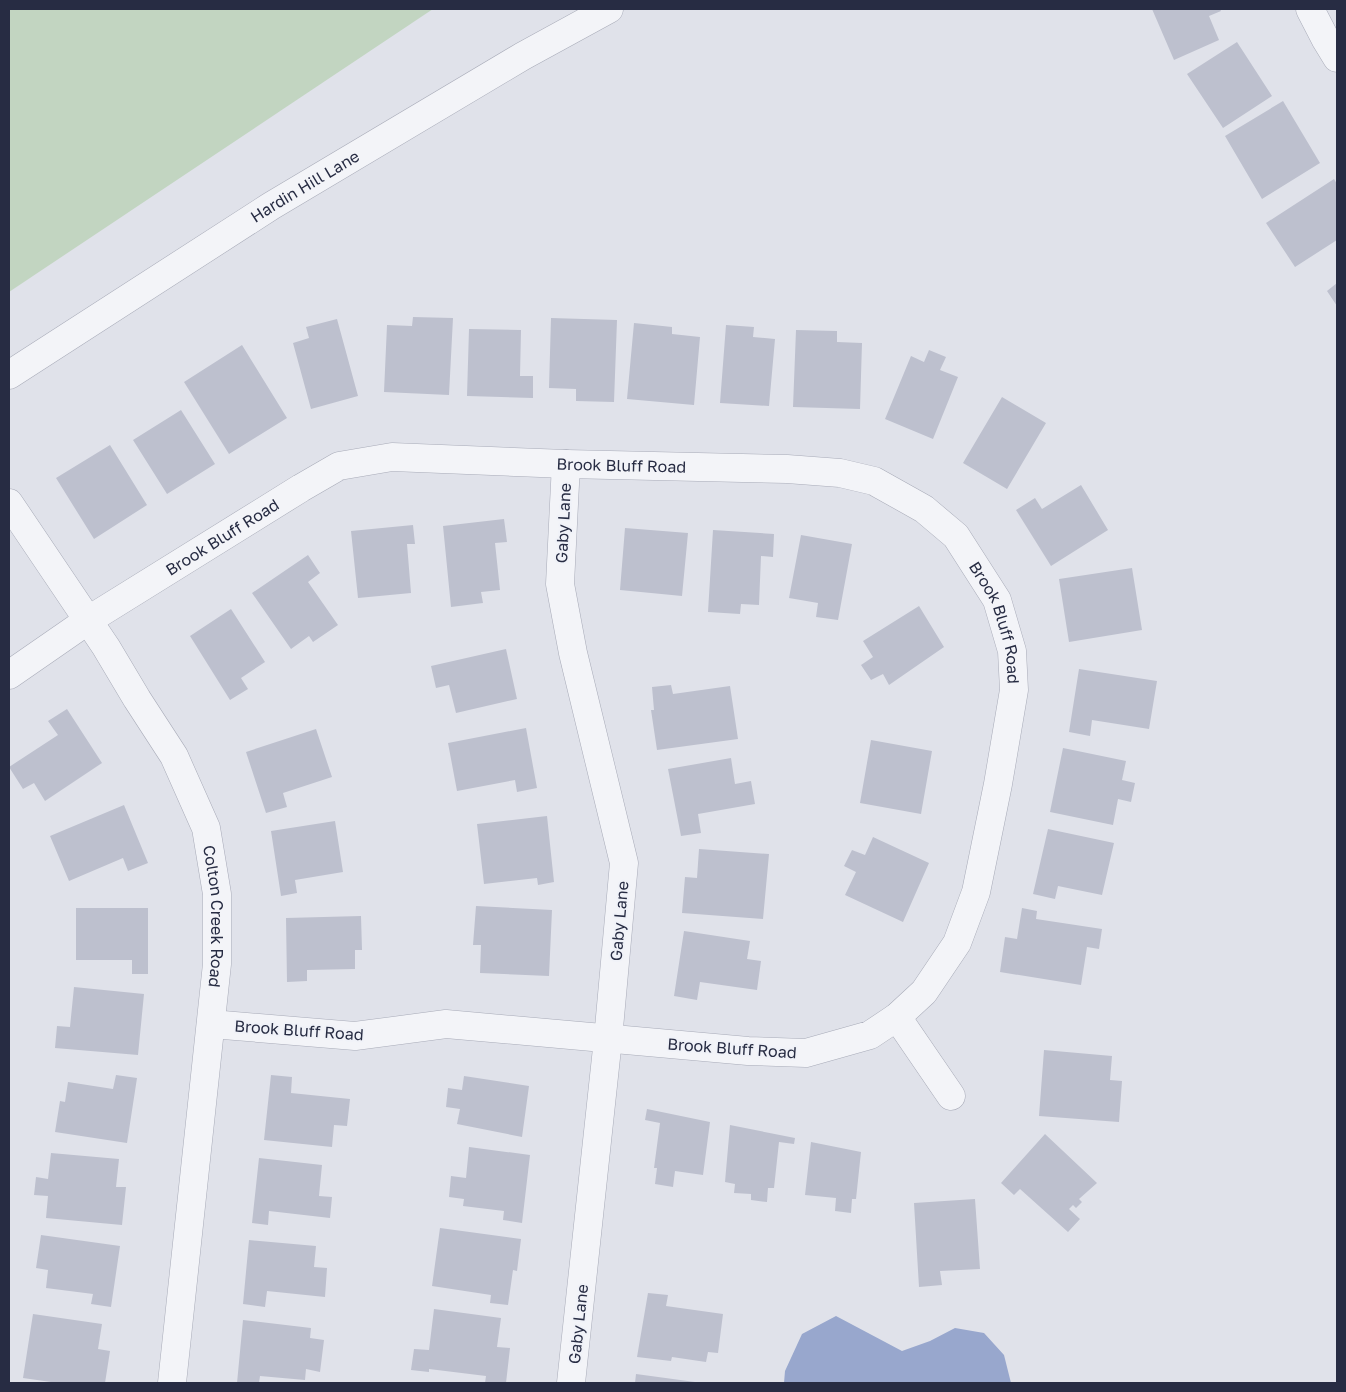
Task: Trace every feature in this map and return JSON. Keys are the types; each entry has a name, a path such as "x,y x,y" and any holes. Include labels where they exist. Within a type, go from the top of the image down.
{"street":[{"name":"Hardin Hill Lane","path":"9,375 271,206 523,56 609,9"},
{"path":"1310,9 1337,58"},
{"name":"Brook Bluff Road","path":"9,675 88,621 301,488 340,466 392,457 566,464 788,469 840,473 874,481 924,509 956,536 997,600 1012,651 1014,690 998,784 976,892 958,943 924,992 897,1017 870,1035 806,1053 748,1051 446,1024 355,1036 211,1024"},
{"name":"Gaby Lane","path":"566,464 560,584 573,654 624,863 608,1039 571,1383"},
{"name":"Colton Creek Road","path":"9,504 88,621 174,756 206,828 217,894 217,964 172,1383"},
{"path":"897,1017 951,1096"}],"green space":[{"path":"9,9 433,9 9,292"}],"water":[{"path":"836,1316 902,1351 930,1341 955,1328 984,1333 1004,1355 1011,1383 784,1383 785,1371 802,1334"}],"building":[{"path":"1152,9 1220,9 1221,11 1209,16 1219,40 1174,60"},
{"path":"1237,42 1272,96 1223,128 1187,74"},
{"path":"1283,101 1320,163 1262,199 1225,136"},
{"path":"1334,179 1337,184 1337,240 1295,267 1266,223"},
{"path":"1337,283 1337,306 1327,291"},
{"path":"413,317 453,318 449,395 384,392 387,325 412,326"},
{"path":"551,318 617,320 614,402 576,401 576,389 549,388"},
{"path":"337,319 358,396 311,409 293,343 309,338 306,327"},
{"path":"634,323 672,327 672,334 700,337 694,405 627,399"},
{"path":"726,325 754,327 753,337 775,339 769,406 720,403"},
{"path":"469,329 521,330 520,376 533,376 533,398 467,396"},
{"path":"796,330 837,331 837,342 862,343 860,409 793,407"},
{"path":"242,345 287,418 229,454 184,382"},
{"path":"929,350 946,357 940,370 958,377 933,439 885,419 911,356 924,362"},
{"path":"1002,397 1046,423 1007,489 963,463"},
{"path":"181,410 215,464 167,494 133,440"},
{"path":"110,445 147,505 94,539 56,478"},
{"path":"1081,485 1108,530 1051,566 1016,510 1035,498 1042,509"},
{"path":"504,519 507,542 495,543 500,590 481,592 483,603 451,607 443,526"},
{"path":"413,525 415,544 407,544 411,593 358,598 351,531"},
{"path":"625,528 688,533 682,596 620,590"},
{"path":"713,530 774,534 773,557 761,556 759,605 741,604 740,614 708,612"},
{"path":"801,535 852,544 838,620 816,617 818,603 789,598"},
{"path":"308,555 320,573 308,582 338,625 313,642 309,636 291,649 252,593"},
{"path":"1132,568 1142,630 1069,642 1059,579"},
{"path":"919,606 944,647 889,685 883,674 871,680 861,665 873,657 863,641"},
{"path":"231,609 265,662 241,678 248,689 230,700 190,636"},
{"path":"506,649 517,699 456,713 449,685 436,688 431,666"},
{"path":"1079,669 1157,681 1149,729 1092,720 1090,736 1069,732"},
{"path":"671,685 673,694 730,686 738,739 657,750 651,710 654,710 652,687"},
{"path":"67,709 102,763 45,801 34,783 23,789 9,767 58,735 48,721"},
{"path":"526,728 537,788 517,792 515,780 457,791 448,743"},
{"path":"316,729 332,777 283,793 287,807 266,813 246,752"},
{"path":"871,740 932,751 921,814 860,803"},
{"path":"1063,748 1126,761 1122,780 1135,783 1131,802 1118,799 1113,825 1050,812"},
{"path":"731,758 735,784 751,781 755,804 698,814 701,833 681,836 668,769"},
{"path":"124,805 148,863 128,871 123,858 69,881 50,836"},
{"path":"547,816 554,882 538,885 537,878 484,884 477,824"},
{"path":"335,821 343,872 295,880 297,893 281,896 271,831"},
{"path":"1048,829 1114,843 1102,895 1058,886 1055,899 1033,894"},
{"path":"873,837 929,863 903,922 845,895 856,872 844,866 852,850 865,855"},
{"path":"699,849 769,854 763,919 682,913 685,877 697,878"},
{"path":"476,906 552,910 549,976 480,973 481,945 473,945"},
{"path":"76,908 148,908 148,974 132,974 132,960 76,960"},
{"path":"1022,908 1037,911 1036,919 1102,929 1099,949 1087,947 1081,985 1000,972 1005,937 1017,939"},
{"path":"361,916 362,950 355,950 355,969 307,970 307,981 287,982 286,918"},
{"path":"684,931 750,941 747,959 761,961 757,990 700,982 697,1000 674,996"},
{"path":"74,987 144,994 138,1055 55,1048 57,1026 70,1027"},
{"path":"1044,1050 1112,1056 1110,1080 1122,1081 1119,1122 1039,1116"},
{"path":"116,1075 137,1078 127,1143 55,1132 60,1101 65,1102 68,1082 113,1089"},
{"path":"271,1075 292,1077 291,1093 350,1099 347,1126 334,1125 332,1147 264,1140"},
{"path":"464,1076 529,1086 522,1137 457,1124 460,1109 446,1107 448,1088 462,1090"},
{"path":"647,1109 710,1122 703,1175 675,1171 673,1187 655,1184 657,1168 654,1168 660,1123 645,1120"},
{"path":"730,1125 795,1138 794,1144 779,1142 774,1188 768,1188 767,1202 751,1200 751,1194 734,1193 735,1184 725,1182"},
{"path":"1045,1134 1097,1183 1079,1199 1082,1202 1076,1208 1073,1205 1069,1209 1080,1219 1068,1232 1020,1189 1014,1195 1001,1183"},
{"path":"811,1142 861,1152 856,1199 852,1199 851,1213 835,1211 836,1198 805,1195"},
{"path":"469,1147 530,1155 522,1223 503,1220 504,1211 463,1206 464,1199 449,1197 451,1176 466,1178"},
{"path":"51,1153 119,1159 116,1187 126,1187 122,1225 46,1218 48,1196 34,1195 36,1177 48,1179"},
{"path":"259,1158 322,1165 319,1196 332,1197 330,1218 269,1211 268,1225 252,1223"},
{"path":"975,1199 980,1269 940,1271 942,1285 919,1287 914,1203"},
{"path":"440,1228 521,1239 517,1271 513,1270 508,1305 490,1303 491,1295 432,1286"},
{"path":"41,1235 120,1246 111,1307 91,1304 93,1294 46,1288 48,1270 36,1268"},
{"path":"249,1240 316,1246 314,1267 327,1268 325,1297 267,1291 265,1307 243,1304"},
{"path":"648,1293 668,1295 666,1306 723,1314 718,1353 708,1352 706,1362 672,1357 671,1361 637,1357"},
{"path":"434,1309 501,1318 497,1347 510,1348 506,1383 485,1383 486,1376 429,1369 429,1372 411,1370 414,1349 429,1350"},
{"path":"33,1314 102,1324 98,1349 110,1351 105,1383 58,1383 23,1378"},
{"path":"243,1320 311,1328 310,1338 324,1340 320,1372 306,1369 305,1380 260,1376 259,1383 237,1383"},
{"path":"636,1374 695,1382 695,1383 635,1383"}]}
